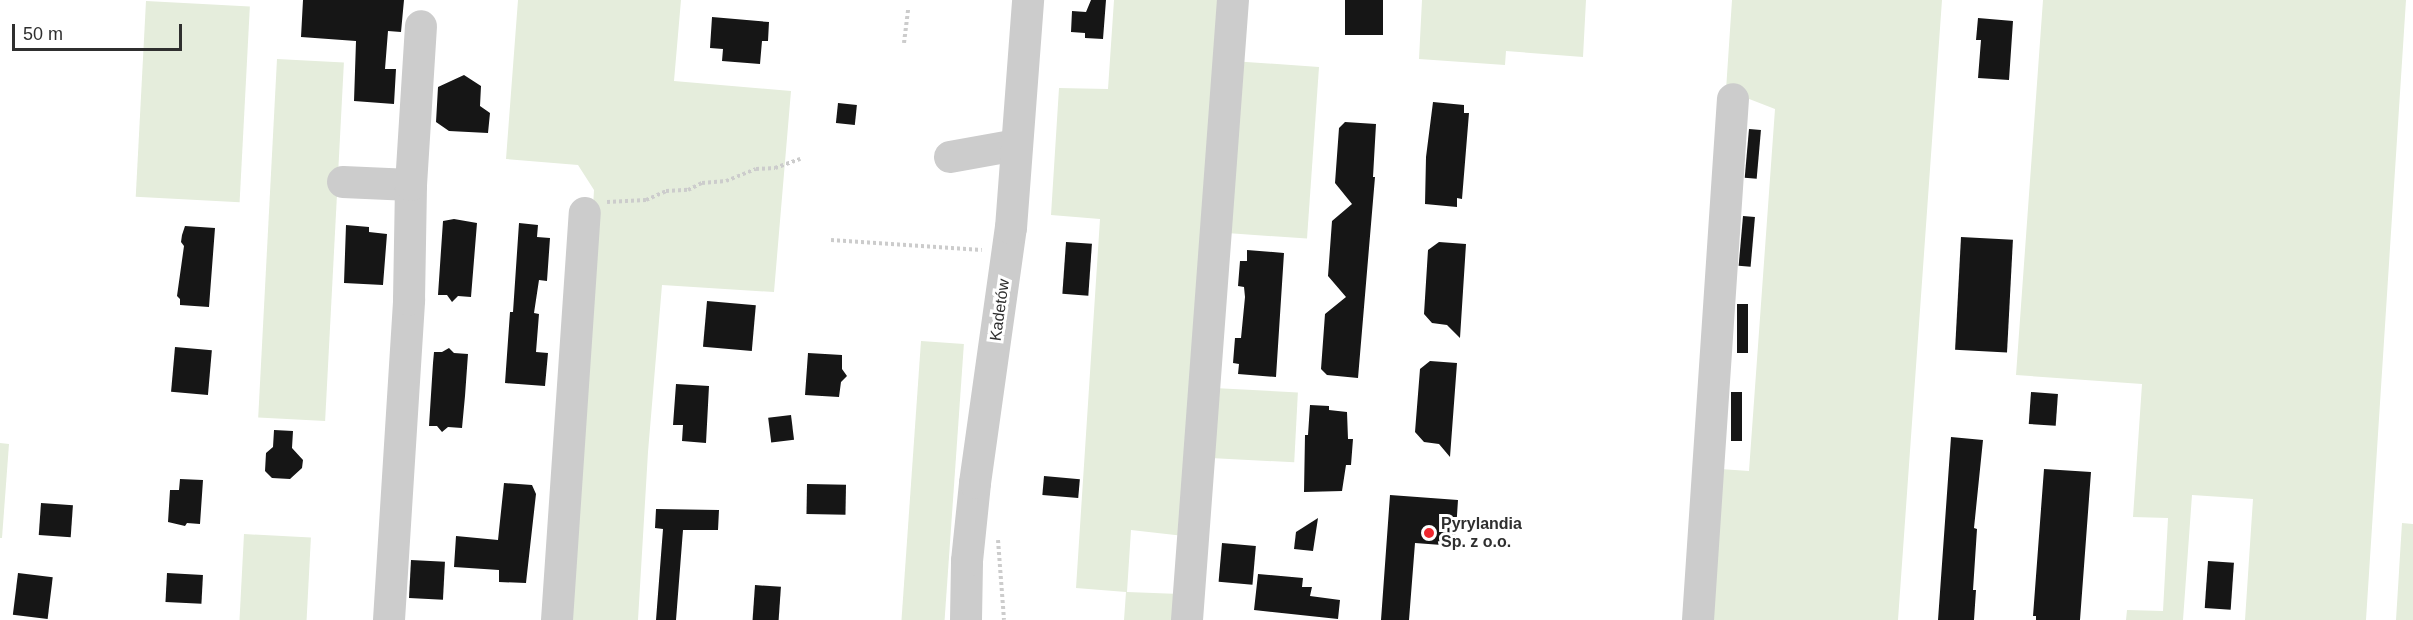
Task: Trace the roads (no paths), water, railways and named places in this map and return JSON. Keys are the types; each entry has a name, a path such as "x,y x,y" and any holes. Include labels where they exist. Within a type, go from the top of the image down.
{"street":[{"name":"Kadetów","path":"966,620 967,561 1011,228 1028,0"},
{"path":"1187,620 1233,0"},
{"path":"389,620 409,300 411,185 421,26"},
{"path":"1698,620 1733,99"},
{"path":"950,157 1017,145"},
{"path":"343,182 411,185"},
{"path":"557,620 585,213"}],"place":[{"name":"Pyrylandia Sp. z o.o.","path":"1429,533"}]}
